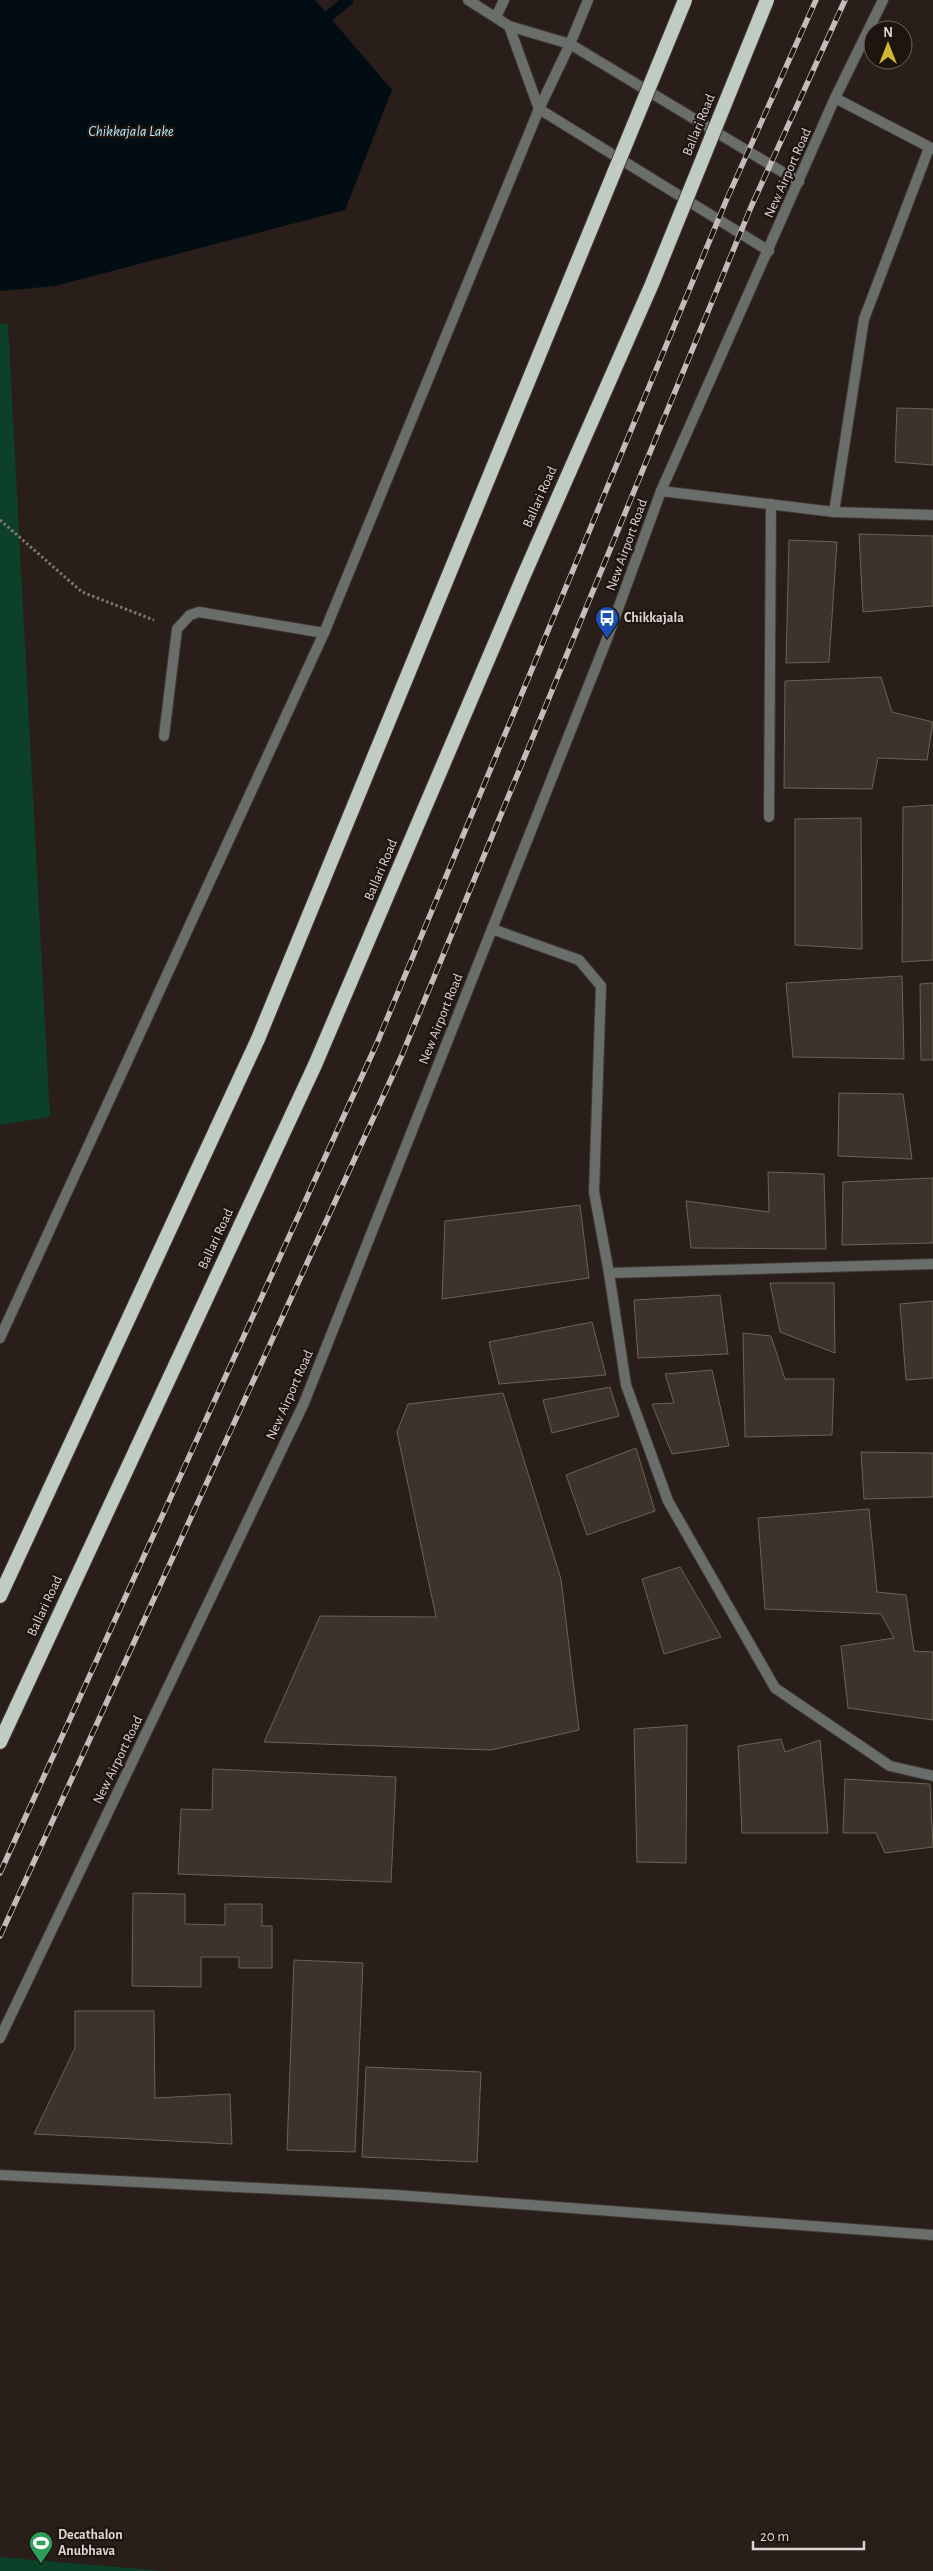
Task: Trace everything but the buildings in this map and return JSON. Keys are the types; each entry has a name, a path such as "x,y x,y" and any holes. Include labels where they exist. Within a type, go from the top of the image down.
{"highway":[{"path":"0,1596 258,1040 685,0"},
{"name":"Ballari Road","path":"0,1742 315,1065 524,575 652,284 767,0"}],"street":[{"path":"468,0 509,26 570,44 799,182"},
{"path":"496,18 504,0"},
{"path":"0,1338 324,633 539,110 588,0"},
{"name":"New Airport Road","path":"0,2038 304,1403 607,639 661,491 769,251 835,98 883,0"},
{"path":"509,26 539,110 769,251"},
{"path":"834,512 864,320 931,148 835,98"},
{"path":"661,491 834,512 933,515"},
{"path":"769,817 771,504"},
{"path":"164,736 177,630 190,615 200,612 324,633"},
{"path":"492,929 580,960 601,986 594,1192 626,1385 668,1501 775,1688 890,1766 933,1776"},
{"path":"608,1273 933,1264"},
{"path":"0,2175 396,2195 933,2235"}],"path":[{"path":"0,520 82,592 177,630"}],"green space":[{"path":"0,324 8,324 50,1117 0,1125"},
{"name":"Decathalon Anubhava","path":"0,2557 164,2571 0,2571"}],"water":[{"name":"Chikkajala Lake","path":"0,0 315,0 392,90 345,210 55,286 0,291"}],"waterway":[{"path":"317,26 348,0"}],"railway":[{"path":"0,1873 377,1043 726,201 816,0"},
{"path":"0,1936 402,1055 751,207 845,0"}],"place":[{"name":"Chikkajala","path":"607,639"},
{"name":"Decathalon Anubhava","path":"41,2564"}]}
